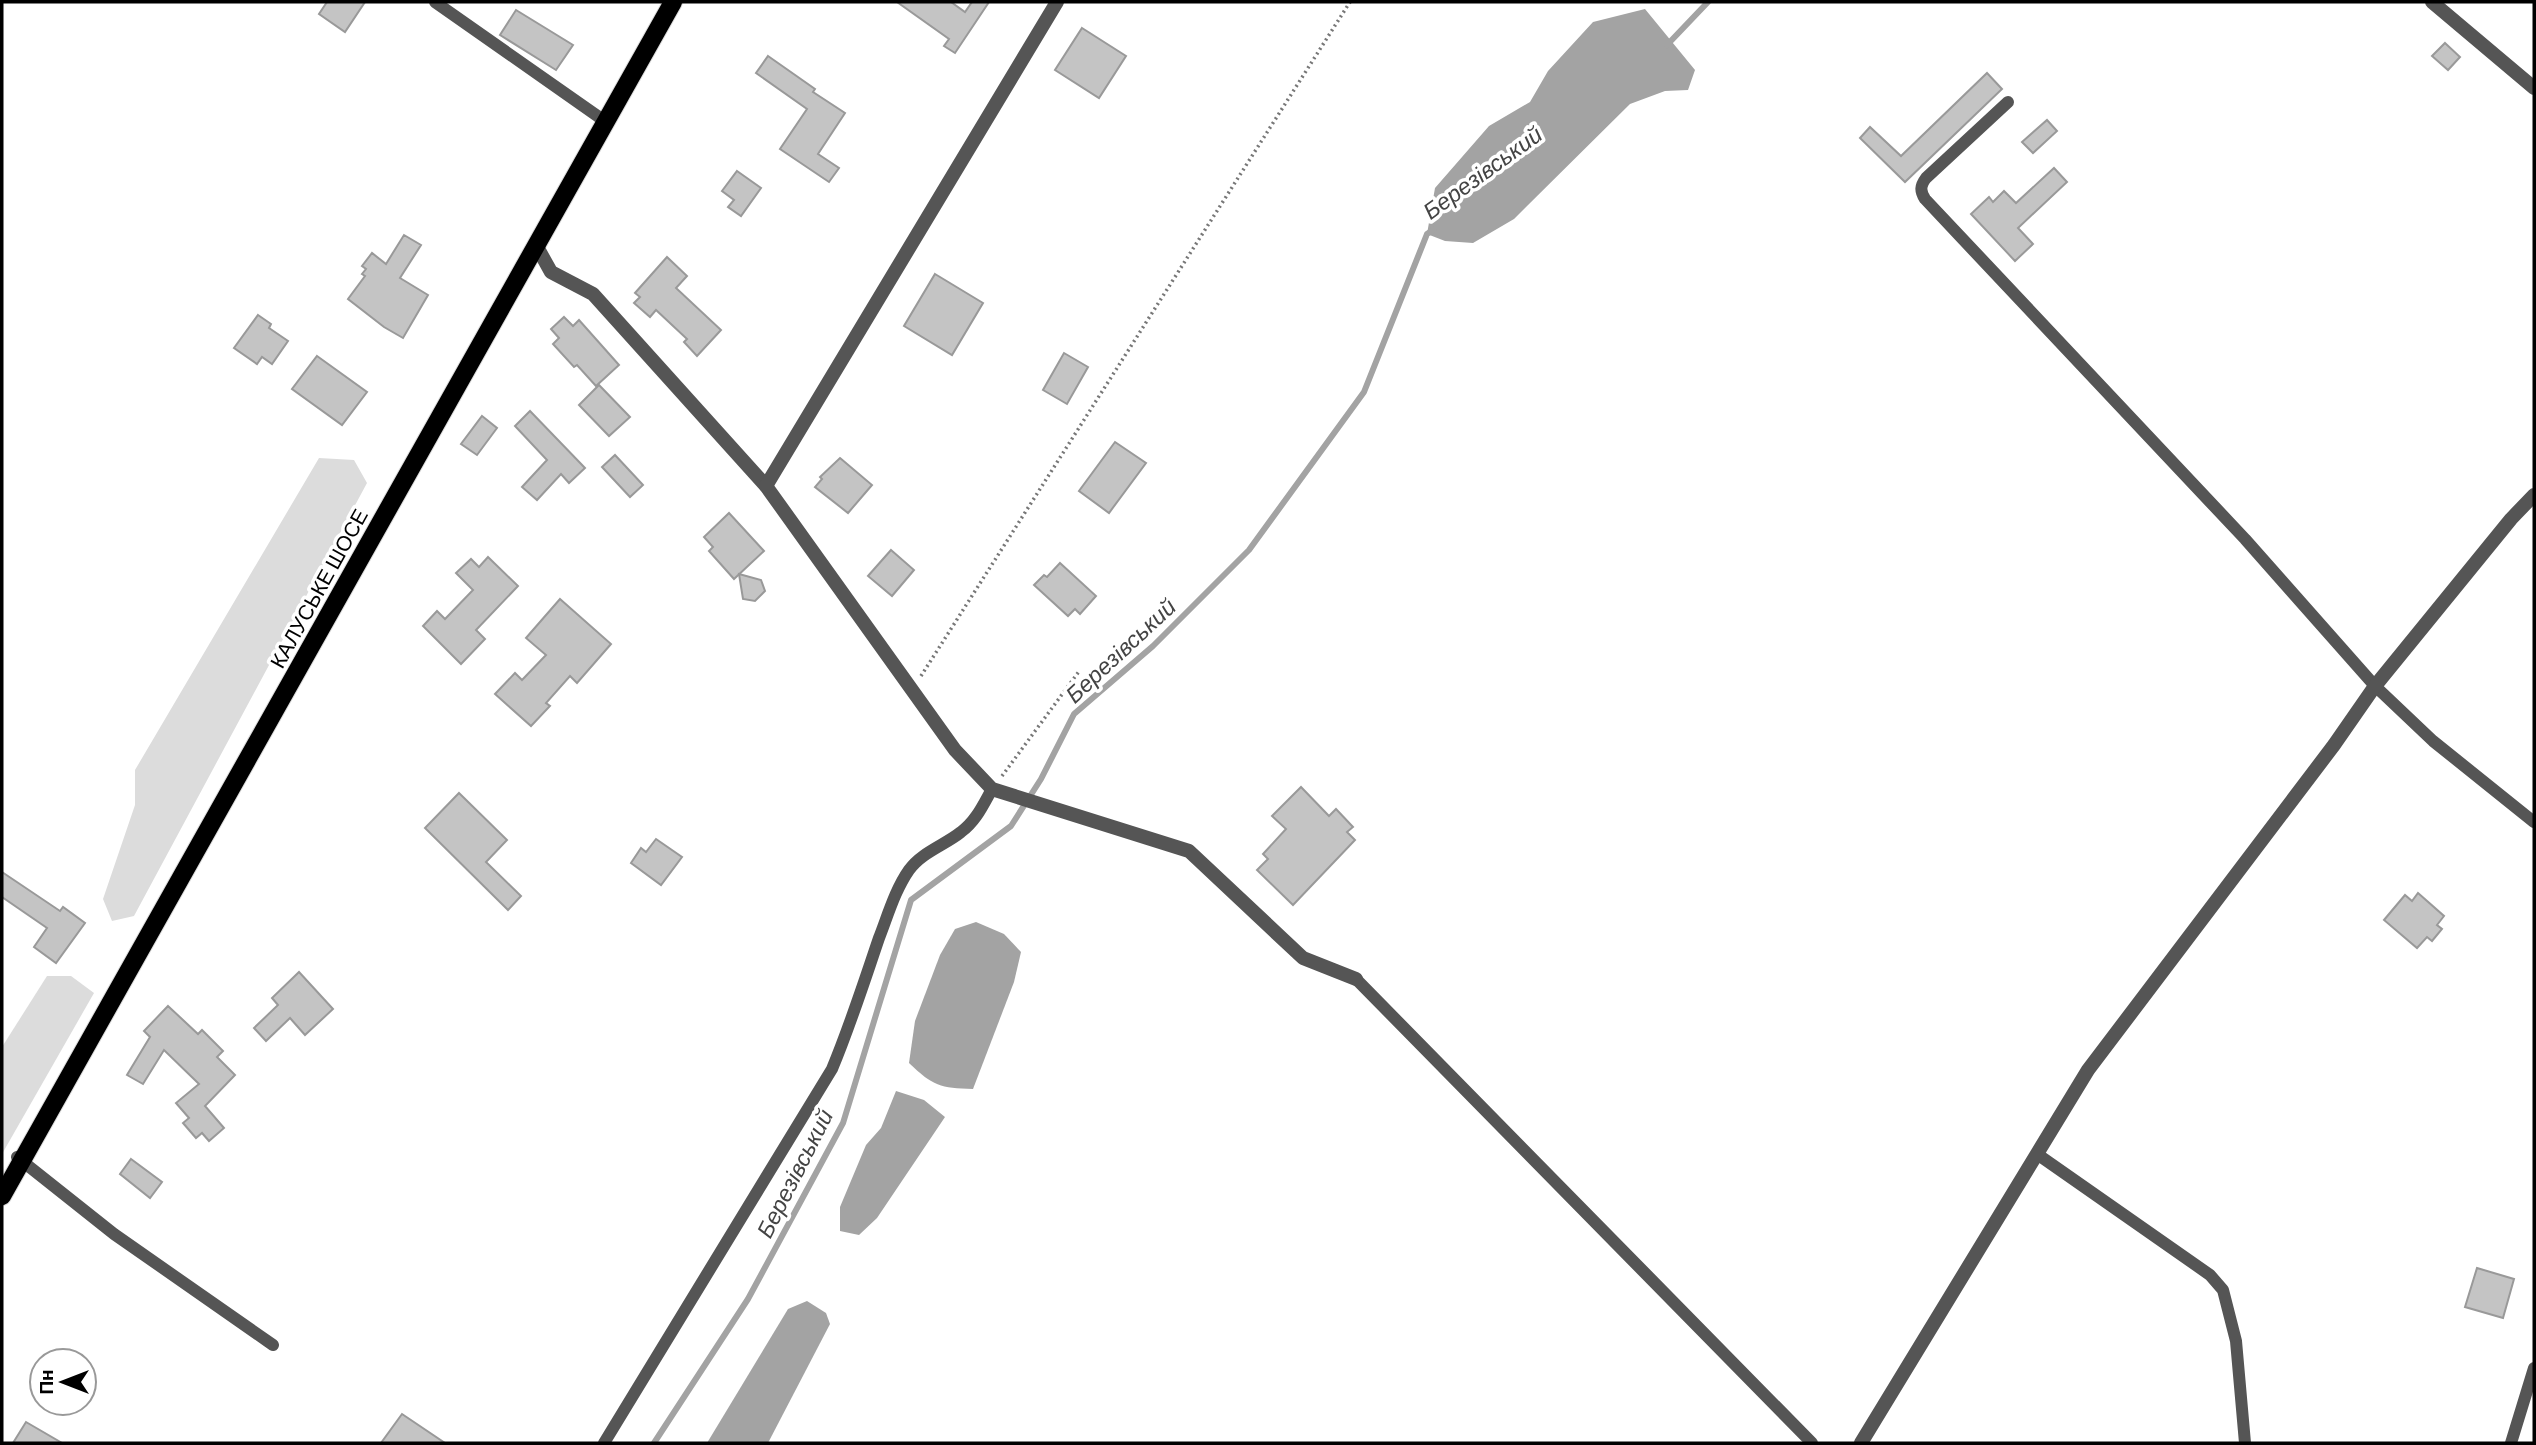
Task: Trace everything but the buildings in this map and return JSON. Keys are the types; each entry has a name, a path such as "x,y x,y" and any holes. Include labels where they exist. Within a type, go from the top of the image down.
{"main road":[{"name":"КАЛУСЬКЕ ШОСЕ","path":"2,1196 19,1159 673,2"}],"street":[{"path":"766,486 1057,2"},
{"path":"2432,2 2534,88"},
{"path":"537,245 551,272 593,294 766,486 955,750 992,789 1189,851 1303,958 1356,979"},
{"path":"1861,1443 2088,1070 2375,687 2511,519 2534,495"}],"lane":[{"path":"435,2 606,121"},
{"path":"2008,102 1926,178 1921,185 1925,199 2245,539 2375,687 2433,741 2534,822"},
{"path":"604,1443 832,1069 850,1027 896,893 911,867 931,850 961,832 977,816 992,789"},
{"path":"1356,979 1812,1443"},
{"path":"2037,1154 2210,1275 2223,1290 2236,1341 2245,1443"},
{"path":"19,1159 114,1234 272,1345"},
{"path":"2511,1443 2534,1368"}],"path":[{"path":"912,690 1350,2"},
{"path":"992,789 1080,670"}],"shaded area":[{"path":"319,458 354,460 367,483 134,916 112,921 103,899 135,805 135,770"},
{"path":"47,976 71,976 94,993 2,1154 2,1047"}],"water":[{"path":"1645,9 1695,70 1688,90 1665,91 1630,104 1514,219 1473,243 1445,241 1427,234 1435,188 1489,126 1530,102 1548,71 1593,22"},
{"path":"976,922 1004,934 1021,952 1014,982 973,1089 952,1088 924,1077 909,1063 915,1021 940,955 955,929"},
{"path":"896,1091 924,1100 945,1117 877,1218 859,1235 840,1231 840,1207 866,1145 881,1128"},
{"path":"807,1301 826,1313 830,1324 768,1443 707,1443 788,1309"}],"waterway":[{"name":"Березівський","path":"1667,45 1708,2"},
{"name":"Березівський","path":"654,1443 748,1299 843,1123 911,900 1011,826 1041,779 1074,714 1153,646 1249,550 1364,392 1427,234 1433,230"}]}
